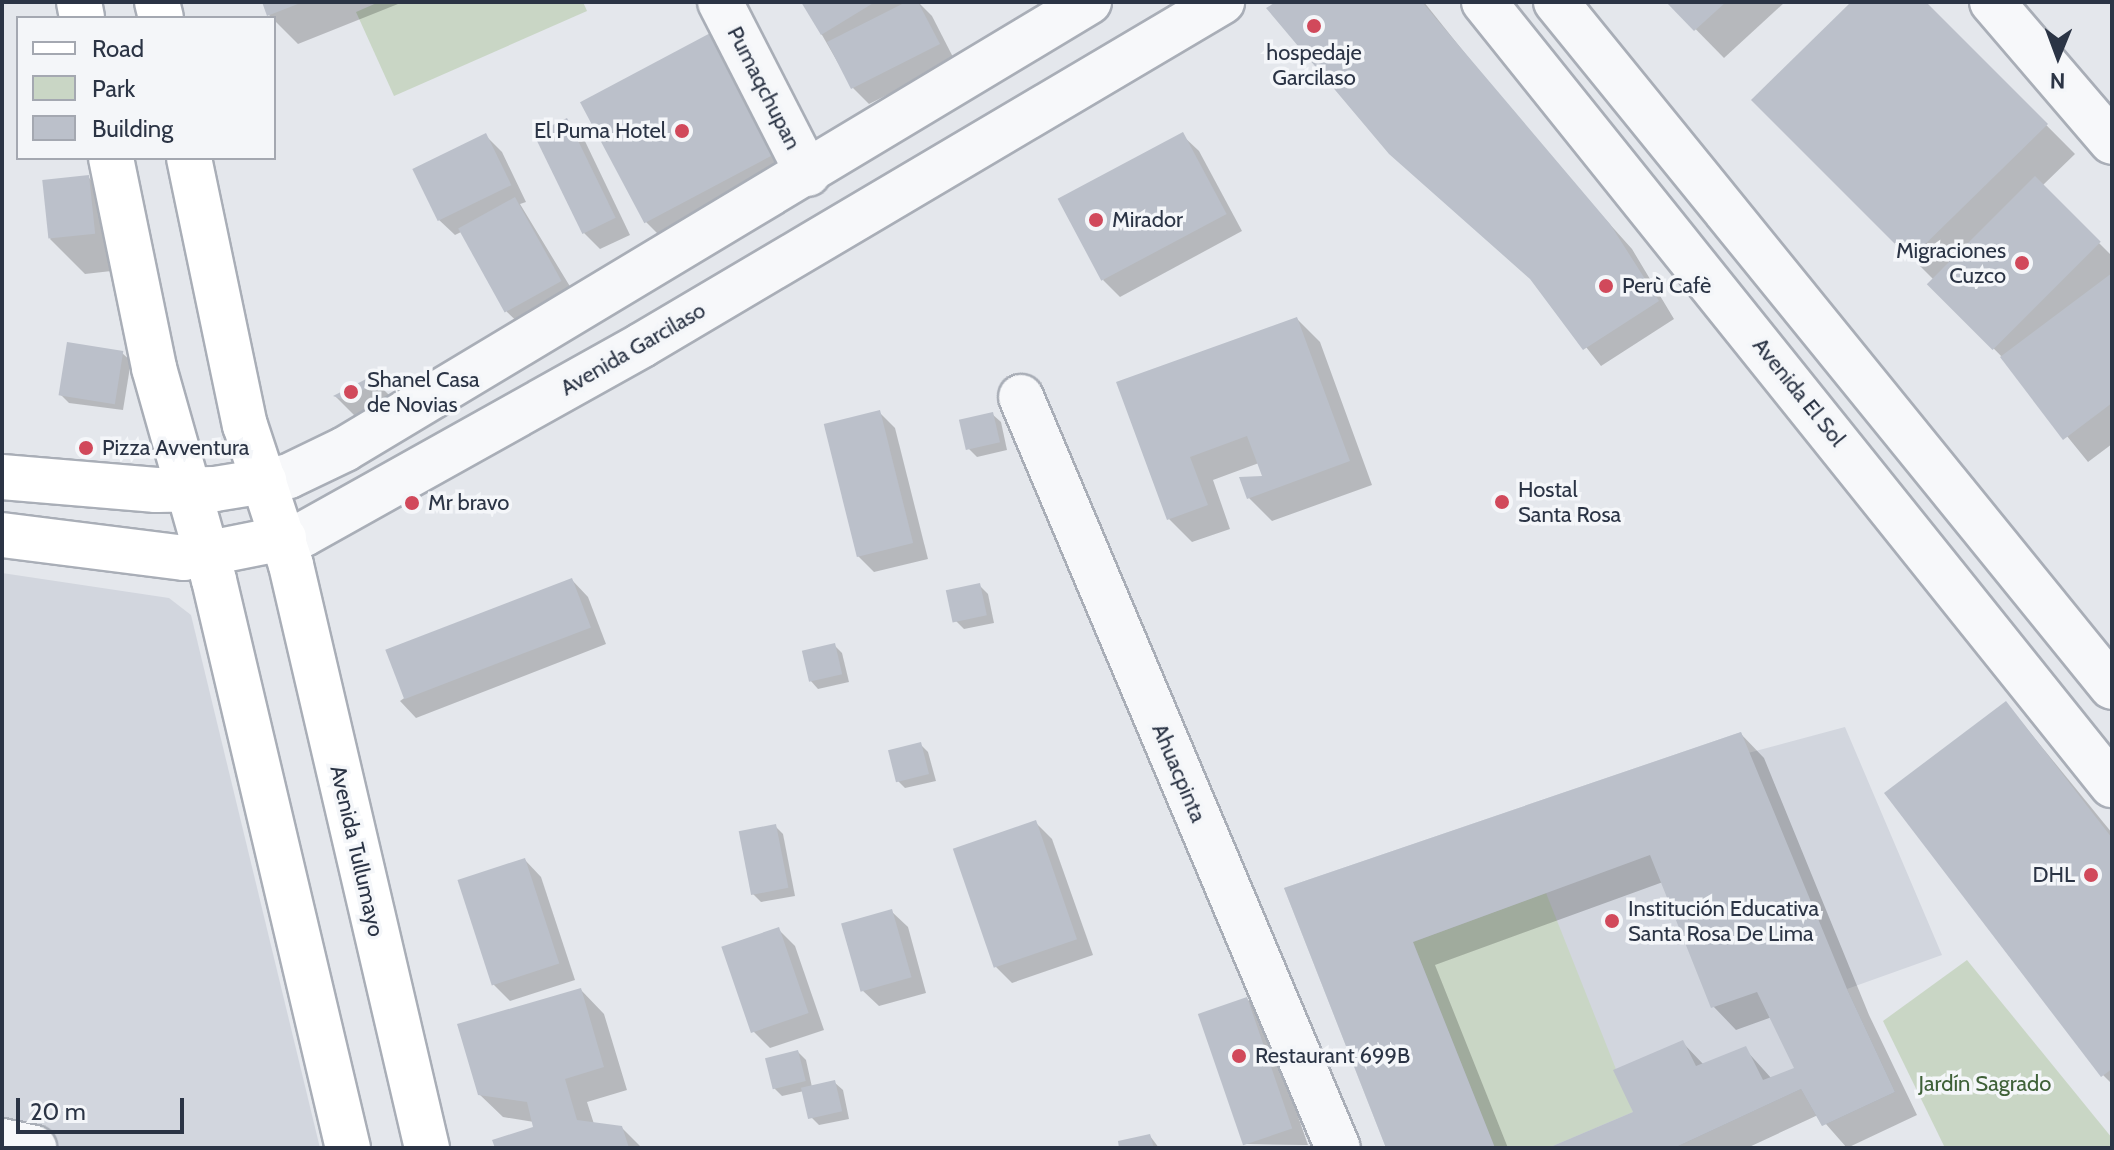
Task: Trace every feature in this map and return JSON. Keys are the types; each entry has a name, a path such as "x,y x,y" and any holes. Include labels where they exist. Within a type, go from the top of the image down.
{"main road":[{"path":"111,160 172,440 210,567 348,1148"},
{"path":"2,477 186,489 261,472 243,415 189,160"},
{"name":"Avenida Tullumayo","path":"261,472 286,546 427,1148"},
{"name":"Avenida Garcilaso","path":"2,535 168,558 210,567 286,546"}],"street":[{"name":"Pumaqchupan","path":"720,2 808,174"},
{"path":"261,472 289,476 345,449 808,174 1089,2"},
{"name":"Avenida Garcilaso","path":"286,546 642,345 1222,2"},
{"name":"Avenida El Sol","path":"1484,2 2112,785"},
{"path":"1556,2 2112,687"},
{"path":"1992,2 2112,142"},
{"name":"Ahuacpinta","path":"1021,397 1338,1148"},
{"path":"2,1141 34,1148"}],"shaded area":[{"path":"2,573 169,598 191,615 320,1148 2,1148"},
{"name":"Institución Educativa Santa Rosa De Lima","path":"1845,727 1942,955 1847,989 1895,1092 1822,1126 1801,1089 1674,1148 1386,1148 1284,888 1741,732 1748,753"}],"green space":[{"path":"379,2 583,2 587,11 394,96 356,12"},
{"path":"1546,893 1633,1112 1548,1148 1495,1148 1413,942"},
{"name":"Jardín Sagrado","path":"1967,960 2112,1138 2112,1148 1945,1148 1883,1021"}],"building":[{"path":"262,2 303,2 267,16"},
{"path":"801,2 875,2 821,35"},
{"path":"906,2 918,2 940,44 851,89 827,42"},
{"path":"1276,2 1422,2 1610,224 1659,301 1583,350 1530,279 1389,154 1266,8"},
{"path":"1666,2 1726,2 1694,31"},
{"path":"1851,2 1926,2 2048,124 1910,259 1751,100"},
{"path":"716,30 780,151 644,223 580,102"},
{"path":"567,118 616,218 582,234 534,134"},
{"path":"1183,132 1227,214 1101,281 1058,199"},
{"path":"486,133 511,185 438,221 412,169"},
{"path":"89,175 95,234 48,239 42,180"},
{"path":"2035,176 2101,242 1993,350 1927,284"},
{"path":"515,197 562,281 505,312 458,229"},
{"path":"2112,273 2112,403 2063,440 2000,357"},
{"path":"1297,317 1350,461 1247,499 1239,477 1262,476 1247,436 1190,457 1208,505 1167,520 1116,382"},
{"path":"67,342 123,351 115,404 59,395"},
{"name":"Shanel Casa de Novias","path":"372,376 369,387 344,400 333,396"},
{"path":"880,410 913,543 857,557 824,424"},
{"path":"993,412 1000,442 966,450 959,420"},
{"path":"572,578 591,627 404,699 385,650"},
{"path":"980,583 987,615 953,623 946,590"},
{"path":"835,643 842,674 809,682 802,651"},
{"path":"2006,701 2112,838 2112,1069 2101,1077 1884,793"},
{"path":"1741,732 1847,989 1895,1092 1822,1126 1801,1089 1674,1148 1548,1148 1633,1112 1613,1070 1683,1040 1696,1066 1746,1046 1763,1080 1794,1068 1757,992 1711,1008 1650,855 1413,942 1495,1148 1386,1148 1284,888"},
{"path":"921,742 929,774 896,782 888,750"},
{"path":"1036,820 1077,939 994,968 953,849"},
{"path":"776,824 788,888 751,895 739,831"},
{"path":"525,858 559,964 492,986 457,880"},
{"path":"892,909 912,977 861,992 841,924"},
{"path":"779,927 809,1013 751,1033 721,947"},
{"path":"581,988 604,1067 565,1079 577,1120 622,1126 629,1148 495,1148 492,1140 533,1127 527,1102 478,1095 457,1024"},
{"path":"1247,997 1292,1128 1243,1145 1198,1014"},
{"path":"798,1050 806,1081 773,1089 765,1058"},
{"path":"835,1080 842,1111 808,1119 801,1088"},
{"path":"1150,1134 1154,1148 1119,1148 1118,1141"}],"place":[{"name":"hospedaje Garcilaso","path":"1314,26"},
{"name":"El Puma Hotel","path":"682,131"},
{"name":"Mirador","path":"1096,220"},
{"name":"Migraciones Cuzco","path":"2022,263"},
{"name":"Perù Cafè","path":"1606,286"},
{"name":"Shanel Casa de Novias","path":"351,392"},
{"name":"Pizza Avventura","path":"86,448"},
{"name":"Hostal Santa Rosa","path":"1502,502"},
{"name":"Mr bravo","path":"412,503"},
{"name":"DHL","path":"2091,875"},
{"name":"Institución Educativa Santa Rosa De Lima","path":"1612,921"},
{"name":"Restaurant 699B","path":"1239,1056"}]}
